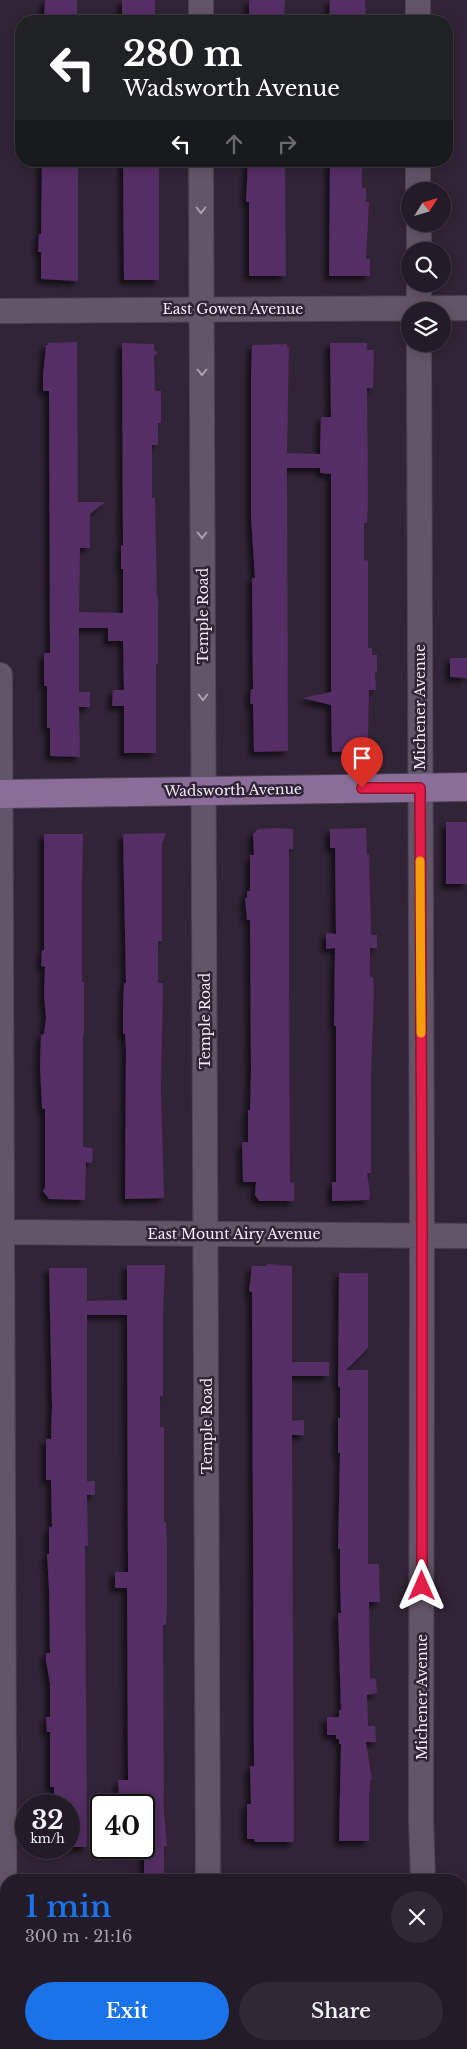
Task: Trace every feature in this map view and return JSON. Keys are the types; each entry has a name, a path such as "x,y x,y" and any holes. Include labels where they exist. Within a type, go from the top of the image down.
{"main road":[{"name":"Wadsworth Avenue","path":"0,794 467,787"}],"street":[{"path":"201,0 201,15"},
{"path":"418,0 418,15"},
{"name":"Temple Road","path":"201,167 208,1874"},
{"path":"418,167 418,182"},
{"name":"East Gowen Avenue","path":"451,309 467,308"},
{"name":"East Gowen Avenue","path":"0,311 401,310"},
{"name":"Michener Avenue","path":"419,352 422,1235 421,1820 423,1874"},
{"path":"0,675 4,1874"},
{"name":"East Mount Airy Avenue","path":"1,1232 467,1236"}],"building":[{"path":"45,0 77,0 77,15 44,15"},
{"path":"122,0 155,0 155,15 122,15"},
{"path":"249,0 285,0 284,15 249,15"},
{"path":"330,0 365,0 366,15 329,15"},
{"path":"42,167 78,167 78,281 41,279 41,252 38,252 39,234 41,234"},
{"path":"123,167 159,167 159,280 124,280"},
{"path":"248,167 285,167 286,276 249,276 249,202 246,202"},
{"path":"330,167 362,167 362,188 366,188 366,202 369,202 366,259 370,259 370,276 329,276"},
{"path":"77,342 78,502 105,502 90,514 90,548 80,548 79,612 123,613 123,569 121,569 121,545 123,545 122,343 154,344 154,350 158,353 154,356 155,391 161,391 161,423 158,423 158,445 152,445 152,498 155,498 158,597 156,753 124,753 124,706 112,706 113,690 124,690 123,641 108,641 108,628 79,628 79,692 90,692 90,707 79,707 80,757 50,756 50,728 47,728 47,686 44,686 44,653 50,653 49,391 43,391 43,376 46,345 48,343"},
{"path":"330,343 367,343 367,350 374,350 373,388 367,388 368,498 367,523 364,523 364,561 368,560 368,648 372,648 372,655 377,655 377,672 375,672 376,690 369,690 368,740 365,740 365,751 332,752 331,705 302,698 331,692 331,474 320,473 320,468 287,468 288,751 254,752 253,704 250,704 251,689 253,689 252,578 255,578 251,517 252,345 287,344 287,347 289,347 287,453 320,454 321,417 331,417"},
{"path":"450,658 467,658 467,678 450,677"},
{"path":"446,822 467,822 467,884 446,884"},
{"path":"366,828 367,855 369,854 371,935 377,935 377,948 370,948 370,977 373,977 374,991 371,1076 371,1173 367,1173 370,1193 369,1200 332,1201 332,1182 336,1182 335,948 326,949 326,933 336,934 335,848 330,848 330,829"},
{"path":"258,829 293,829 293,849 289,849 289,978 290,1183 294,1183 294,1199 293,1201 259,1201 255,1195 256,1182 243,1182 242,1142 248,1142 251,1070 250,920 247,920 245,898 247,898 247,891 250,891 250,855 254,855 253,834"},
{"path":"166,833 162,844 162,941 158,941 158,983 163,983 161,1088 164,1198 125,1199 126,1050 125,1034 123,1034 123,1008 124,983 126,983 123,834"},
{"path":"44,834 83,834 83,1147 93,1148 92,1163 86,1162 85,1200 49,1199 43,1191 45,1188 45,1109 42,1109 40,1066 41,1035 44,1034 46,1018 44,995 45,967 41,966 42,950 44,950"},
{"path":"267,1264 292,1266 292,1362 329,1362 329,1376 292,1376 292,1421 304,1420 304,1435 292,1435 294,1842 255,1842 254,1839 247,1839 247,1804 251,1804 250,1766 254,1766 252,1292 249,1291 252,1266 267,1266"},
{"path":"127,1265 165,1265 163,1396 160,1396 160,1427 164,1427 164,1522 166,1522 167,1541 167,1606 166,1625 163,1625 164,1811 167,1846 164,1847 164,1874 144,1874 144,1859 155,1859 155,1794 119,1794 118,1780 128,1780 127,1588 115,1588 115,1572 128,1572 127,1315 87,1315 87,1481 95,1481 95,1495 87,1495 88,1546 85,1546 87,1847 80,1847 80,1794 54,1794 54,1787 50,1787 50,1732 47,1732 46,1717 50,1717 50,1684 46,1660 46,1653 50,1653 47,1554 49,1554 49,1527 52,1527 51,1480 46,1480 46,1439 51,1439 52,1406 49,1268 87,1268 87,1301 127,1300"},
{"path":"339,1273 368,1273 368,1348 346,1370 368,1370 368,1564 379,1564 380,1602 369,1602 370,1679 376,1679 377,1693 367,1695 368,1726 375,1726 376,1742 366,1742 372,1780 370,1780 369,1792 369,1841 339,1841 341,1744 339,1744 339,1739 336,1739 336,1735 327,1735 327,1717 339,1717 339,1710 341,1710 338,1613 341,1613 340,1549 338,1549 340,1453 338,1453 338,1418 340,1418 340,1387 338,1387"}],"slow traffic":[{"path":"420,861 421,1033"}],"route":[{"path":"362,788 420,788 422,1586"}]}
